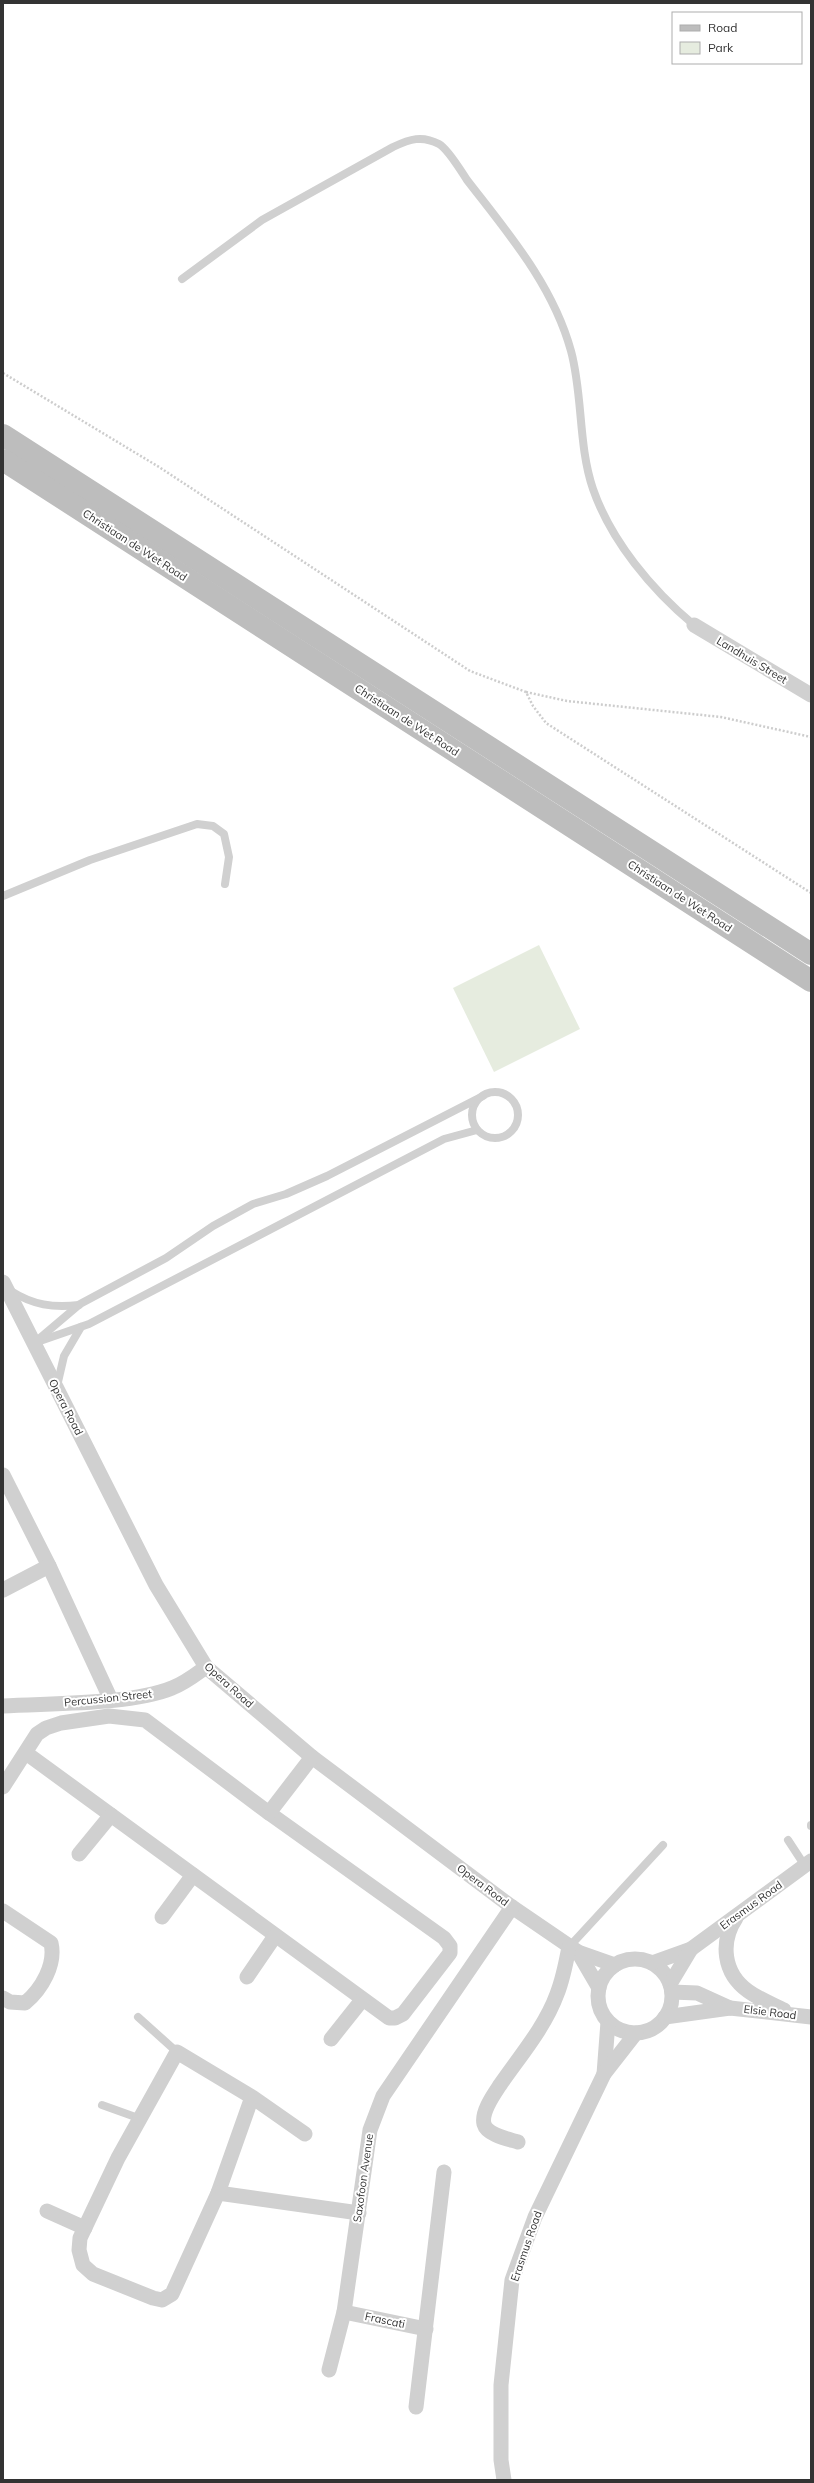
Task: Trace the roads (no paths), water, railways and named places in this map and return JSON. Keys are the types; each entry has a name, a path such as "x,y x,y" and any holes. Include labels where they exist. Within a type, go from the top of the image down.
{"main road":[{"name":"Christiaan de Wet Road","path":"3,435 811,954"},
{"name":"Christiaan de Wet Road","path":"3,460 811,981"}],"street":[{"name":"Landhuis Street","path":"694,625 811,695"},
{"name":"Opera Road","path":"5,1285 156,1585 206,1667 312,1757 512,1907 574,1950 615,1965"},
{"path":"3,1475 49,1566 111,1700"},
{"path":"3,1590 49,1566"},
{"name":"Percussion Street","path":"3,1706 111,1700 153,1694 172,1688 206,1667"},
{"path":"3,1787 37,1734 61,1723 109,1716 145,1720 269,1813 444,1938 450,1946 450,1953 403,2014 395,2018 389,2018 362,2000 26,1753"},
{"path":"269,1813 312,1757"},
{"path":"79,1854 110,1815"},
{"name":"Erasmus Road","path":"652,1963 691,1950 742,1910 808,1863"},
{"path":"162,1916 193,1876"},
{"name":"Saxofoon Avenue","path":"329,2370 344,2312 370,2130 382,2096 512,1907"},
{"path":"742,1910 728,1930 725,1942 729,1968 748,1991 792,2014"},
{"path":"3,1911 51,1943 54,1953 51,1966 31,1998 25,2003 10,2002 3,1998"},
{"path":"247,1977 276,1936"},
{"name":"Opera Road","path":"574,1950 599,1988"},
{"path":"518,2142 493,2134 486,2128 484,2116 492,2096 538,2030 557,1995 574,1950"},
{"name":"Erasmus Road","path":"671,1988 691,1950"},
{"path":"640,1959 652,1963 662,1970 671,1988 671,2004 665,2017 650,2030 636,2033 626,2032 608,2022 600,2009 599,1988 606,1973 615,1965 627,1960 640,1959"},
{"name":"Elsie Road","path":"671,1988 698,1993 730,2008"},
{"path":"331,2039 362,2000"},
{"name":"Elsie Road","path":"665,2017 730,2008 811,2017"},
{"name":"Erasmus Road","path":"604,2074 608,2022"},
{"name":"Erasmus Road","path":"504,2480 501,2460 501,2385 512,2280 535,2217 604,2074 636,2033"},
{"path":"252,2097 218,2193 172,2294 162,2300 93,2274 83,2265 79,2250 80,2238 118,2158 177,2052 252,2097 306,2134"},
{"path":"416,2407 444,2172"},
{"path":"218,2193 359,2213"},
{"path":"47,2211 85,2228"},
{"name":"Frascati","path":"344,2312 426,2329"}],"lane":[{"path":"182,279 262,220 393,148 410,140 422,138 440,144 510,236 548,290 571,352 593,489 614,533 675,610 694,625"},
{"path":"3,896 90,860 197,824 213,826 224,834 229,857 225,884"},
{"path":"34,1343 80,1304 166,1258 212,1226 253,1204 286,1194 327,1176 483,1096 490,1093 505,1095 516,1106 517,1120 510,1133 504,1137 489,1138 477,1130 472,1116 477,1101 483,1096"},
{"path":"34,1343 81,1327 444,1139 477,1130"},
{"path":"5,1285 25,1300 40,1305 58,1308 80,1304"},
{"path":"57,1388 64,1356 81,1327"},
{"path":"788,1840 808,1863"},
{"path":"574,1950 663,1845"},
{"path":"138,2017 177,2052"},
{"path":"102,2105 141,2119"}]}
